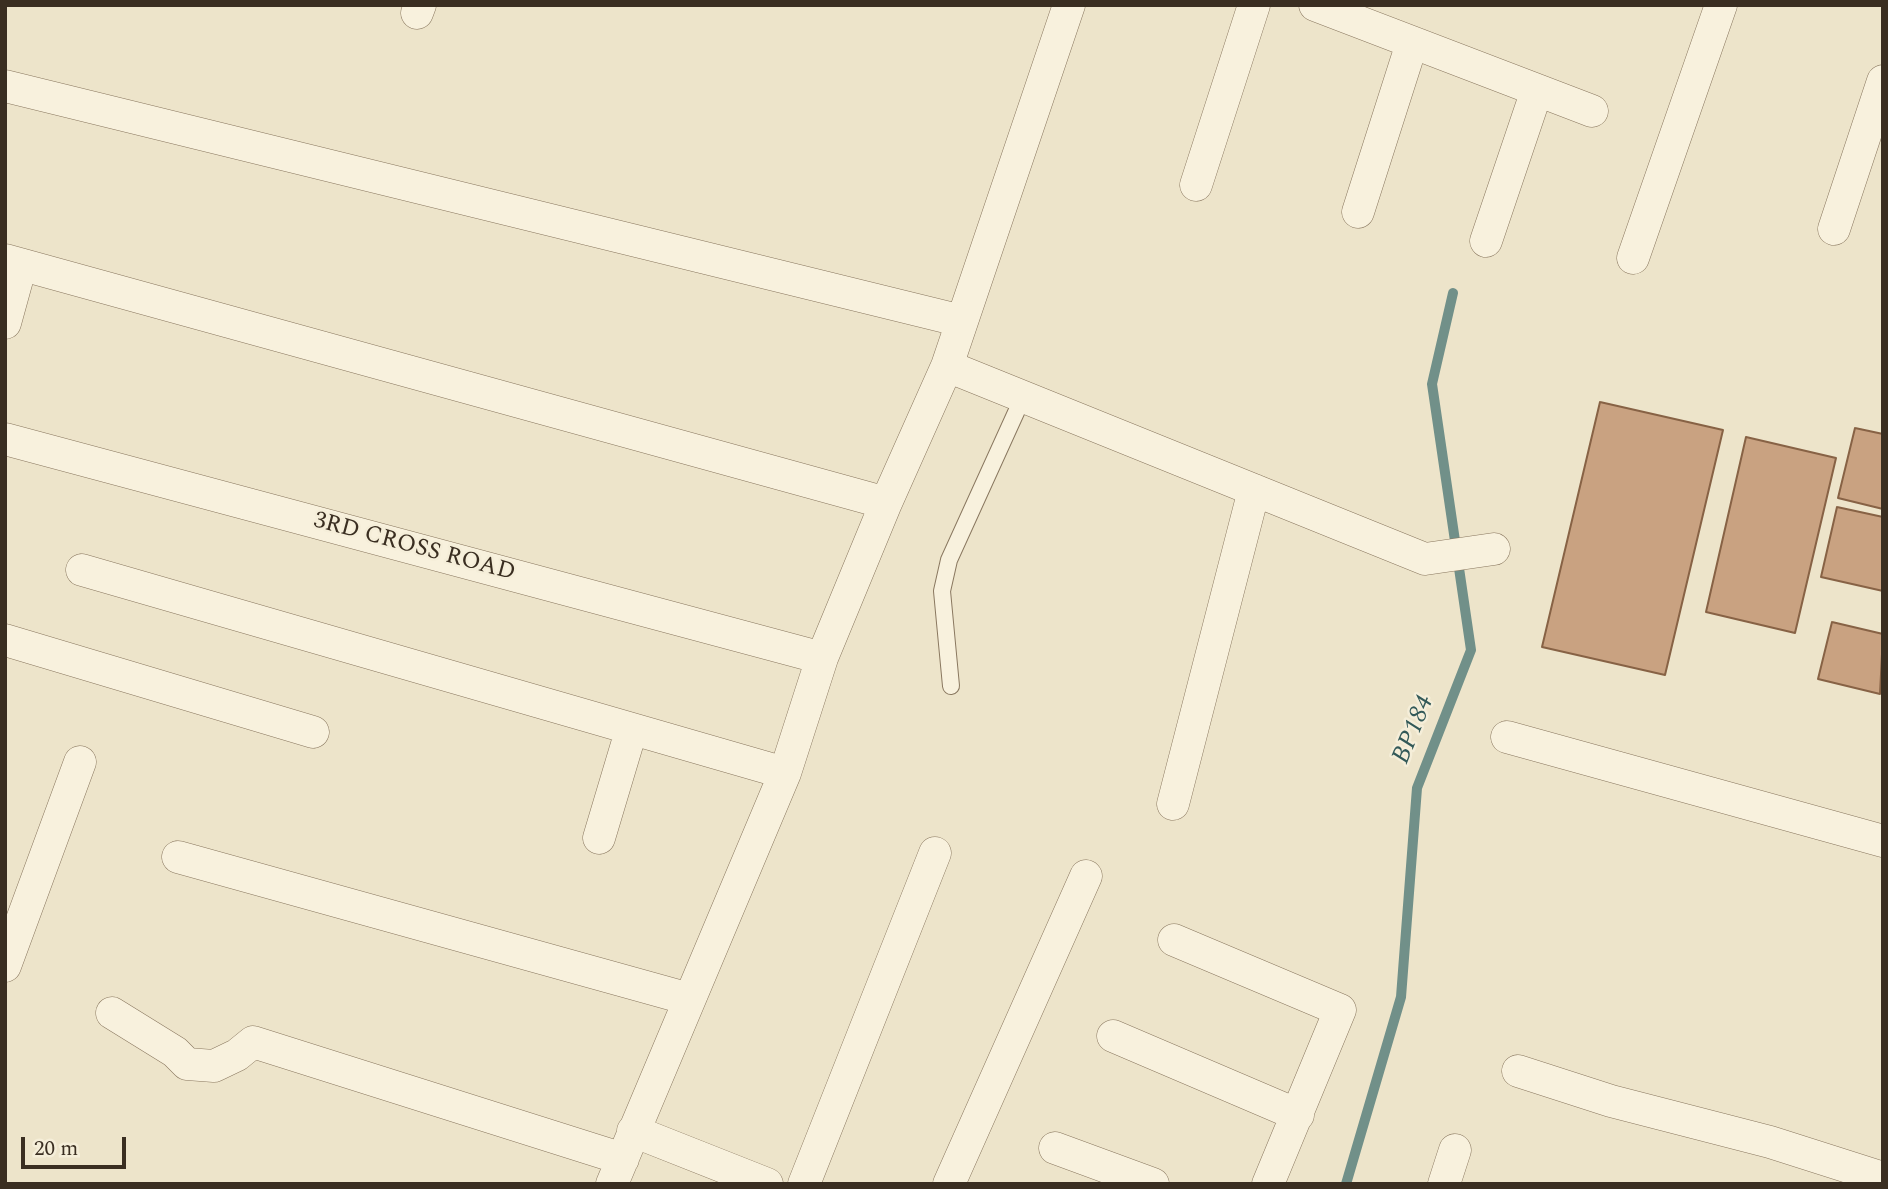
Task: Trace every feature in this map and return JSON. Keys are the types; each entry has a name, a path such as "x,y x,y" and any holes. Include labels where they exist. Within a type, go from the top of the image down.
{"street":[{"path":"623,1158 785,773 822,658 886,503 947,366 1069,5"},
{"path":"1196,184 1254,5"},
{"path":"1315,5 1592,111"},
{"path":"1633,258 1721,5"},
{"path":"1358,212 1412,43"},
{"path":"1834,229 1883,81"},
{"path":"5,86 962,321"},
{"path":"1486,241 1537,90"},
{"path":"5,323 13,262 886,503"},
{"path":"947,366 1425,559 1494,549"},
{"name":"3RD CROSS ROAD","path":"5,439 822,658"},
{"path":"1174,804 1254,490"},
{"path":"82,570 631,731 785,773"},
{"path":"5,640 313,732"},
{"path":"599,838 631,731"},
{"path":"1507,737 1883,841"},
{"path":"5,967 80,762"},
{"path":"804,1184 935,853"},
{"path":"178,858 689,999"},
{"path":"949,1184 1086,876"},
{"path":"1174,940 1340,1010 1268,1184"},
{"path":"112,1013 175,1052 187,1064 214,1066 237,1055 253,1041 623,1158 767,1184"},
{"path":"1113,1036 1298,1115"},
{"path":"1518,1071 1611,1101 1770,1142 1883,1178"},
{"path":"1055,1148 1153,1184"},
{"path":"1444,1184 1455,1150"}],"lane":[{"path":"951,686 942,590 946,570 1023,397"}],"building":[{"path":"1600,402 1723,430 1665,675 1542,647"},
{"path":"1855,428 1883,434 1883,509 1838,498"},
{"path":"1746,437 1836,458 1795,633 1706,612"},
{"path":"1837,507 1883,517 1883,591 1821,577"},
{"path":"1832,622 1883,634 1880,694 1818,679"}],"waterway":[{"name":"BP184","path":"1346,1184 1401,997 1417,788 1471,650 1432,384 1453,293"}]}
